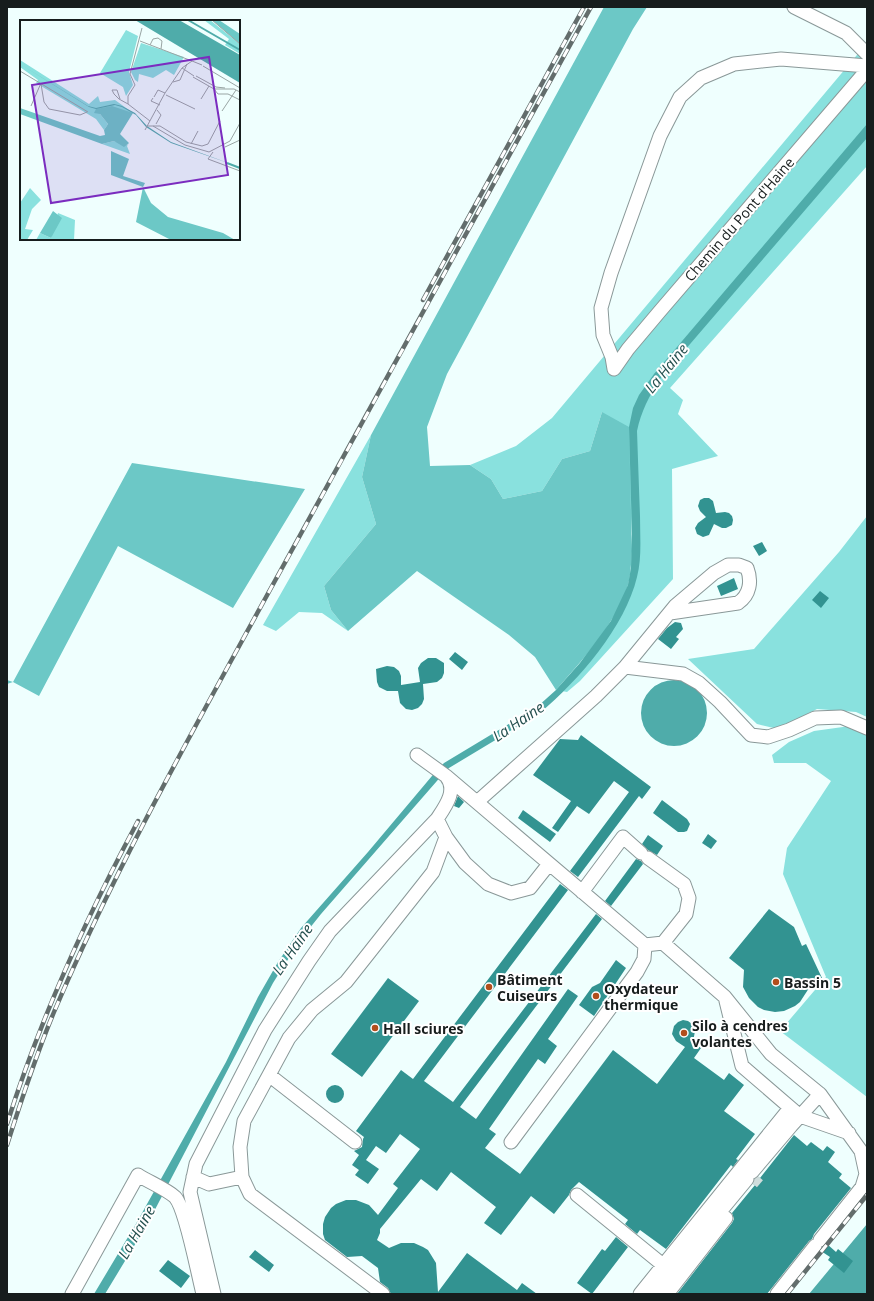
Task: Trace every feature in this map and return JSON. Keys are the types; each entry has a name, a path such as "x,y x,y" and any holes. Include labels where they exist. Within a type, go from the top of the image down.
{"street":[{"path":"794,7 846,33 867,54"},
{"name":"Chemin du Pont d'Haine","path":"867,66 781,59 734,64 700,78 680,96 660,136 611,273 601,308 603,335 612,357 614,369 637,338 867,70"},
{"path":"477,802 596,696 625,667 675,606 714,573 728,565 739,565 747,568 750,576 750,585 747,594 738,603 670,613"},
{"path":"625,667 684,674 699,683 751,734 768,737 790,730 816,718 841,717 867,728"},
{"path":"417,755 446,776 549,864 582,892 645,945 663,943 686,914 689,898 684,884 644,856 623,837 582,892"},
{"path":"214,1294 190,1192 196,1164 265,1030 309,961 330,931 437,819 449,800 451,788 446,776"},
{"path":"437,819 446,838 465,863 488,884 511,893 530,888 549,864"},
{"path":"383,1294 250,1194 242,1177 240,1147 244,1121 288,1038 312,1010 346,982 433,872 446,838"},
{"path":"663,943 725,997 771,1054 820,1094 861,1151 866,1173 862,1187 777,1294"},
{"path":"511,1142 637,972 644,959 645,945"},
{"path":"725,997 742,1066 795,1112 849,1133"},
{"path":"269,1075 355,1142"},
{"path":"640,1294 663,1265 795,1112 820,1094"},
{"path":"667,1294 752,1178 795,1112"},
{"path":"72,1294 138,1175 176,1198 181,1208 203,1294"},
{"path":"193,1177 209,1184 242,1177"},
{"path":"652,1294 752,1178"},
{"path":"577,1195 663,1265"}],"shaded area":[{"path":"604,7 647,7 633,29 447,374 427,427 430,466 470,465 491,479 503,499 542,491 562,459 590,451 602,412 629,427 632,551 628,585 607,628 556,690 535,657 509,635 417,571 348,631 331,610 324,586 376,524 362,477 371,435"},
{"path":"867,43 867,166 670,388 683,400 678,414 718,456 672,469 673,579 580,681 567,692 556,690 580,663 611,621 628,585 631,568 632,534 629,482 602,412 590,451 562,459 542,491 503,499 491,479 470,465 516,446 552,418"},
{"path":"371,435 362,477 376,524 324,586 331,610 348,631 322,613 299,612 276,631 263,625"},
{"path":"132,463 305,489 233,608 118,546 39,696 13,682"},
{"path":"867,516 867,717 856,712 817,709 778,729 757,724 688,659 754,649 839,552"},
{"path":"7,680 13,682 7,684"},
{"path":"850,726 867,735 867,1097 780,1031 826,977 783,874 787,848 831,781 806,763 774,763 772,755 789,742 814,731"}],"water":[{"name":"La Haine","path":"867,124 867,138 660,379 649,398 637,431 640,516 639,570 631,596 611,633 585,669 540,713 449,768 305,934 273,983 148,1223 105,1294 94,1294 137,1222 226,1062 258,997 278,962 301,928 444,763 537,707 556,690 580,663 611,621 628,585 631,568 632,534 629,427 633,408 639,395 654,374"},
{"path":"667,680 681,680 693,685 702,694 707,706 705,726 698,737 681,746 667,746 655,741 646,732 641,720 641,706 646,694 655,685"},
{"path":"867,1224 867,1294 809,1294"}],"building":[{"path":"709,498 713,501 716,513 729,513 733,520 732,525 726,528 722,528 714,524 709,535 703,537 697,534 695,528 698,523 706,517 700,511 698,506 700,500"},
{"path":"762,542 767,551 759,556 753,546"},
{"path":"734,578 738,589 721,596 717,586"},
{"path":"820,591 829,598 821,608 812,600"},
{"path":"675,622 681,623 683,629 676,637 679,639 671,649 658,639 667,628"},
{"path":"455,652 468,662 462,670 449,659"},
{"path":"428,658 436,658 444,663 444,673 442,678 437,682 423,684 424,699 418,708 412,710 406,709 400,703 398,691 387,691 379,687 376,669 387,666 394,667 399,671 401,676 401,685 420,682 418,668 421,663"},
{"path":"581,735 651,787 642,799 639,796 578,877 570,871 629,792 614,781 589,814 577,806 558,832 552,828 571,801 533,775 560,739 578,740"},
{"path":"458,796 464,802 459,808 454,806"},
{"path":"662,800 687,819 690,824 687,831 678,832 653,813"},
{"path":"523,810 556,834 550,842 518,818"},
{"path":"708,834 717,841 711,849 702,843"},
{"path":"648,835 663,846 657,855 648,850 642,844"},
{"path":"636,859 641,861 643,864 611,906 605,901"},
{"path":"560,884 568,890 424,1081 453,1102 596,914 602,919 460,1107 476,1119 568,989 578,996 548,1039 557,1046 545,1064 538,1059 489,1129 496,1134 485,1148 520,1174 613,1050 657,1084 685,1047 676,1041 672,1034 674,1026 683,1020 692,1024 695,1031 693,1042 701,1048 694,1058 724,1080 729,1073 744,1085 724,1111 755,1134 736,1159 738,1160 733,1167 731,1165 666,1249 640,1230 637,1234 625,1224 628,1220 579,1182 571,1190 569,1195 554,1214 531,1196 501,1235 484,1223 496,1207 451,1172 437,1191 421,1179 380,1229 377,1240 389,1248 401,1243 414,1243 428,1250 436,1263 438,1292 467,1253 517,1290 522,1283 537,1294 391,1294 388,1288 380,1282 378,1268 362,1256 347,1257 325,1240 323,1234 323,1224 325,1217 331,1208 346,1200 356,1200 369,1205 378,1215 398,1188 393,1184 420,1149 400,1134 386,1153 376,1146 366,1160 379,1169 368,1184 355,1175 359,1170 352,1165 359,1155 354,1151 362,1147 364,1137 356,1131 401,1070 413,1079"},
{"name":"Bassin 5","path":"769,909 794,927 802,946 806,944 822,978 813,987 811,985 800,1002 795,1006 784,1011 775,1012 758,1007 749,998 743,987 744,970 729,958"},
{"name":"Oxydateur thermique","path":"616,960 626,968 594,1016 579,1005 592,987 600,983"},
{"name":"Hall sciures","path":"388,978 419,1001 362,1077 331,1054"},
{"path":"335,1085 339,1086 343,1090 343,1098 339,1102 335,1103 331,1102 327,1098 326,1094 327,1090 331,1086"},
{"path":"794,1135 807,1146 811,1142 823,1151 827,1146 835,1152 828,1162 842,1174 839,1178 851,1188 767,1294 677,1294 732,1223 734,1219 732,1213 755,1185 753,1184 755,1179 758,1177 760,1178"},
{"path":"616,1237 628,1247 592,1294 577,1283 602,1249 605,1251"},
{"path":"827,1244 836,1252 838,1249 853,1261 844,1273 828,1260 830,1257 821,1251"},
{"path":"255,1250 274,1265 269,1272 249,1257"},
{"path":"168,1260 190,1276 181,1288 159,1271"}],"tunnel":[{"path":"752,1183 758,1176"}],"railway":[{"path":"423,300 584,7"},
{"path":"7,1145 47,1028 103,904 157,797 591,7"},
{"path":"7,1124 34,1046 65,970 100,894 138,821"},
{"path":"787,1294 867,1195"}],"place":[{"name":"Bassin 5","path":"776,982"},
{"name":"Bâtiment Cuiseurs","path":"489,987"},
{"name":"Oxydateur thermique","path":"596,996"},
{"name":"Hall sciures","path":"375,1028"},
{"name":"Silo à cendres volantes","path":"684,1033"}]}
